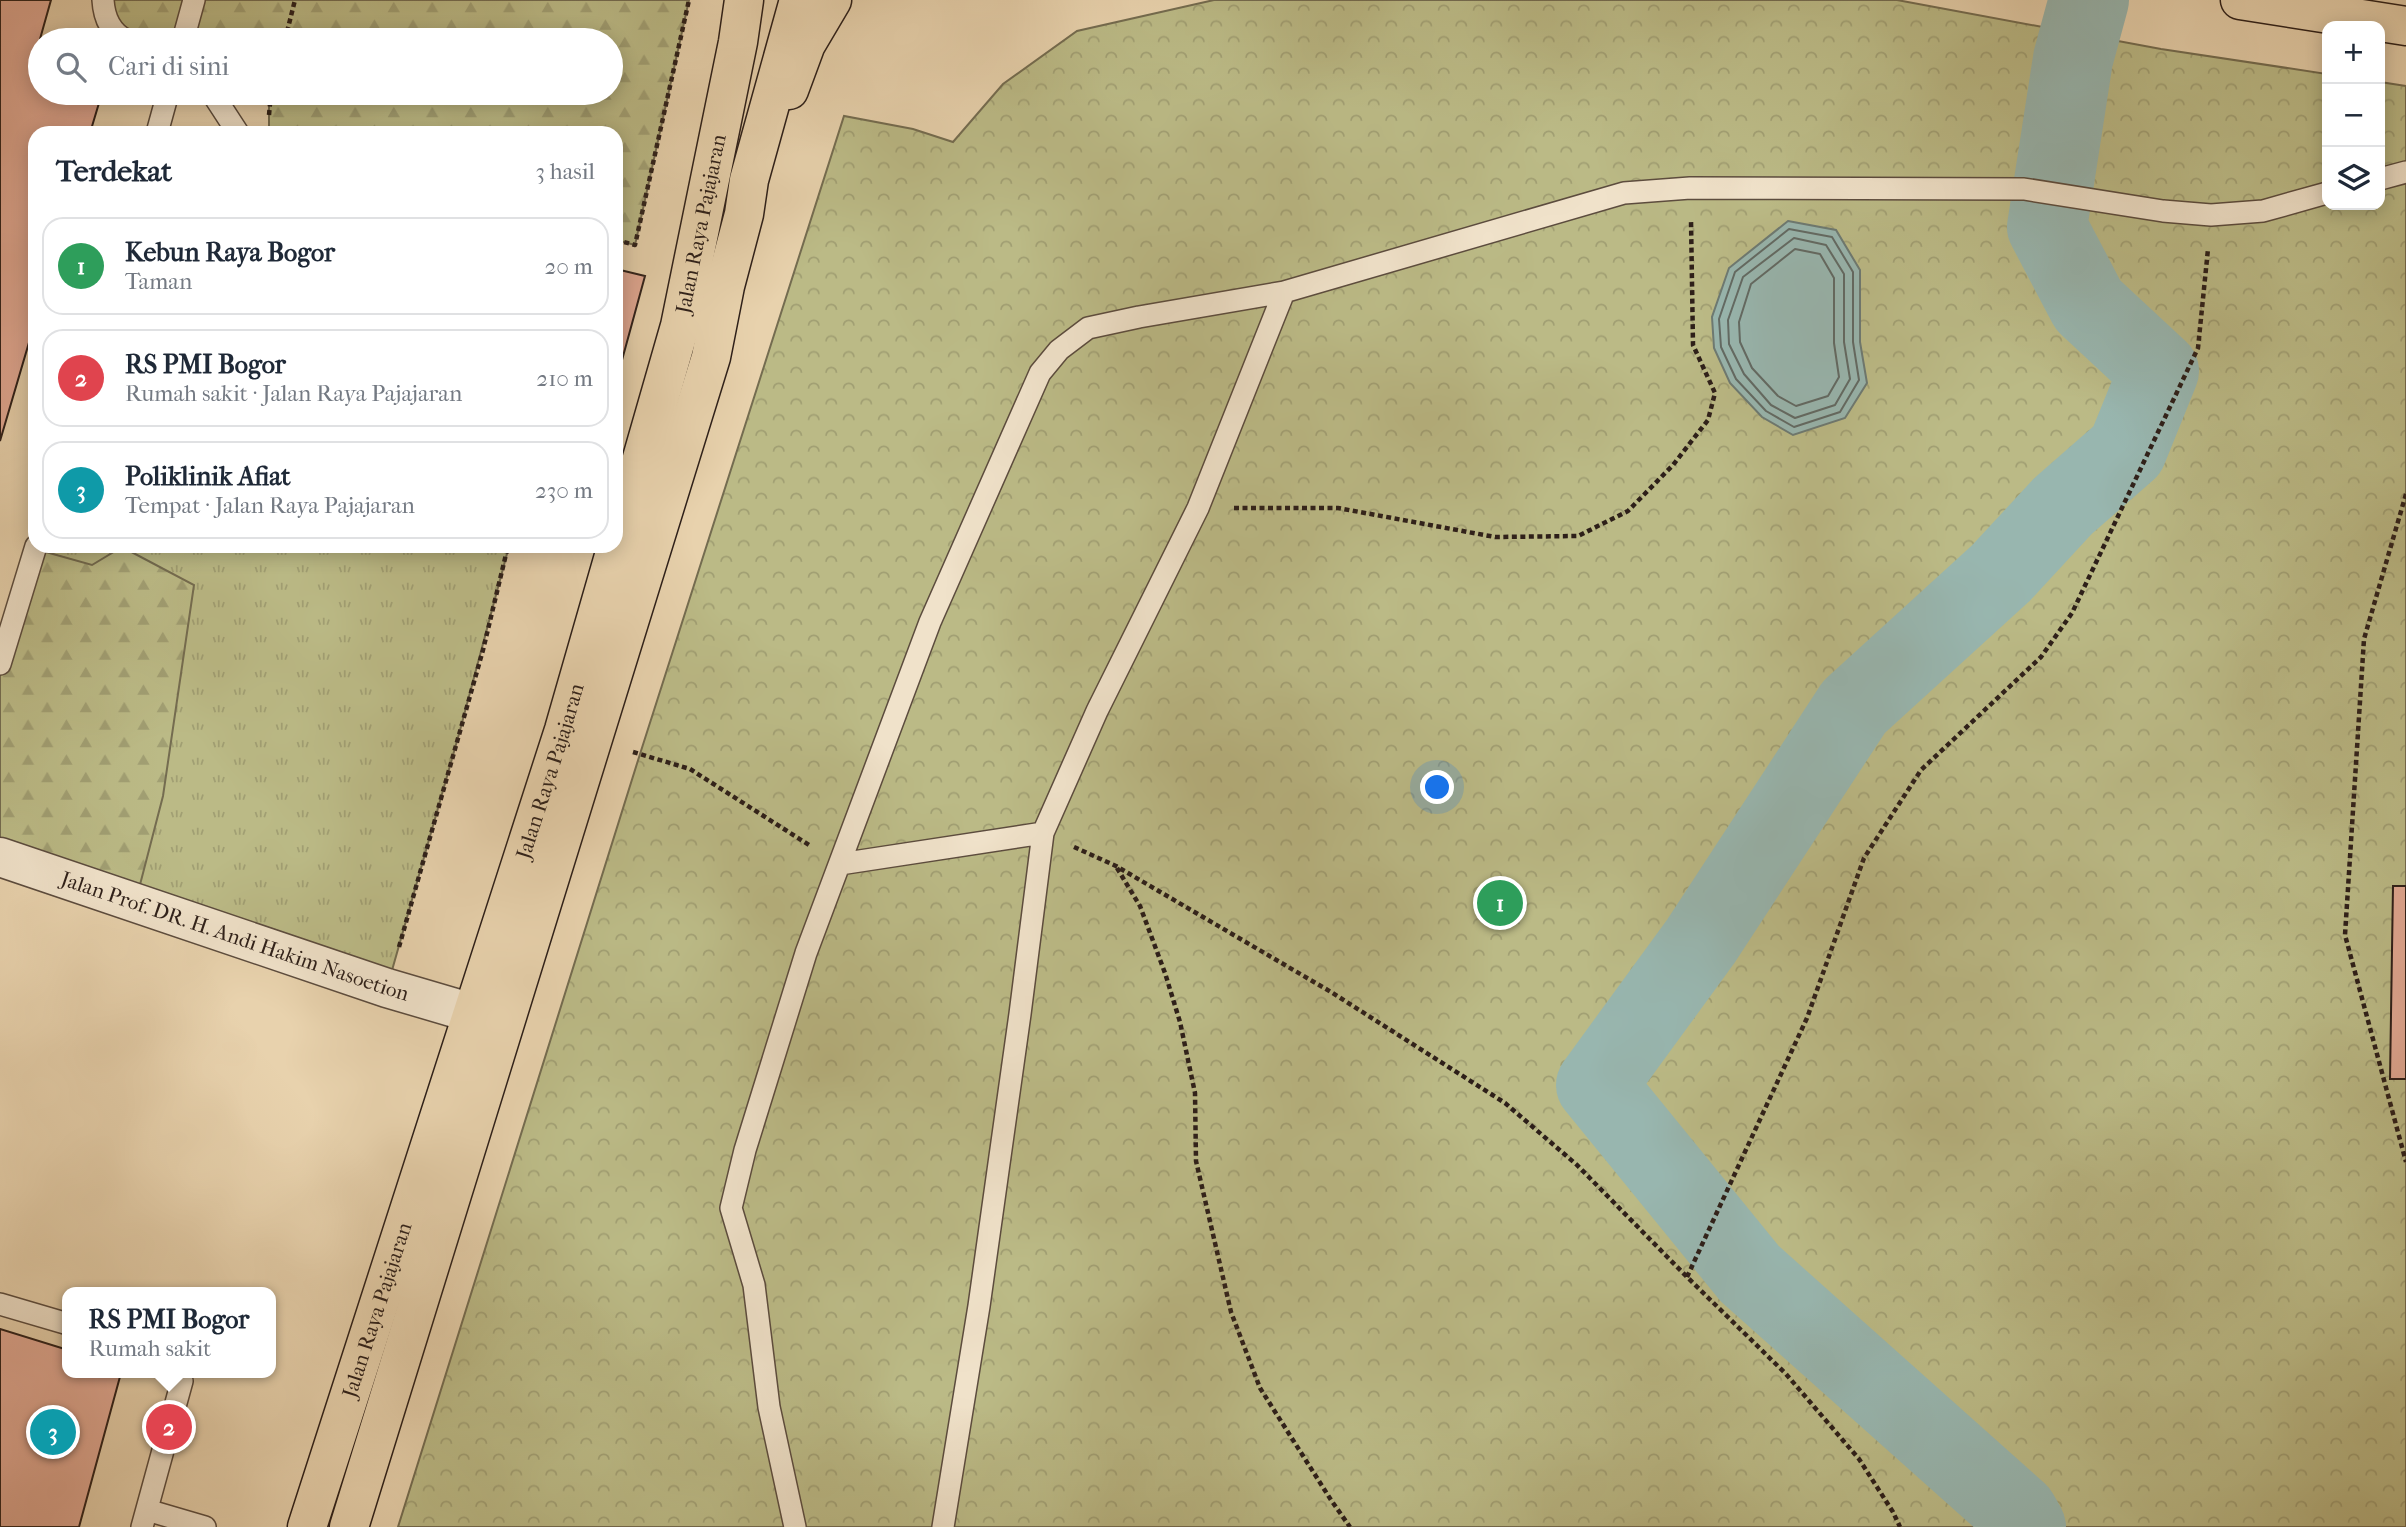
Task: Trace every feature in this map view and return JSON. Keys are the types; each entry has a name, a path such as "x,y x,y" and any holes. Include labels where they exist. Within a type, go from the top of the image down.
{"main road":[{"name":"Jalan Raya Pajajaran","path":"623,525 680,327 738,42 744,0"},
{"path":"680,327 744,214 749,180 799,0"},
{"path":"349,1527 711,357 725,286 744,214 806,44 832,0"},
{"path":"2240,0 2406,26"},
{"name":"Jalan Raya Pajajaran","path":"307,1527 564,730 615,553"}],"street":[{"name":"Jalan Prof. DR. H. Andi Hakim Nasoetion","path":"0,857 387,988 472,1013"}],"lane":[{"path":"103,0 104,13 112,28"},
{"path":"186,28 194,0"},
{"path":"159,126 165,105"},
{"path":"220,105 233,126"},
{"path":"2385,178 2406,172"},
{"path":"795,1527 769,1407 754,1285 731,1208 745,1150 806,953 930,622 1040,373 1059,350 1088,328 1284,292 1624,192 1690,188 2024,189 2163,211 2211,215 2263,211 2322,194"},
{"path":"943,1527 986,1252 1043,833 1097,711 1198,508 1284,292"},
{"path":"0,664 34,553"},
{"path":"840,864 1043,833"},
{"path":"0,1304 62,1322"},
{"path":"180,1378 182,1381 144,1518 205,1527"}],"path":[{"path":"288,28 295,0"},
{"path":"623,242 635,245 689,0"},
{"path":"1198,508 1338,508 1495,537 1578,536 1628,511 1673,466 1708,420 1715,393 1693,345 1690,188"},
{"path":"1687,1277 1807,1018 1864,858 1921,770 2041,657 2072,613 2197,348 2211,215"},
{"path":"2406,494 2364,639 2345,935 2406,1162"},
{"path":"387,988 483,650 506,553"},
{"path":"593,739 690,769 840,864"},
{"path":"1043,833 1116,866 1331,992 1505,1103 1577,1165 1786,1374 1859,1458 1893,1511 1900,1527"},
{"path":"1116,866 1140,906 1181,1022 1195,1093 1196,1161 1231,1312 1260,1388 1350,1527"}],"green space":[{"path":"103,0 689,0 635,245 623,242 623,126 269,126 269,105 623,105 623,28 119,28"},
{"path":"1214,0 1897,0 2161,49 2322,73 2322,210 2385,210 2385,83 2406,86 2406,1527 398,1527 640,754 844,116 913,129 953,142 1003,84 1077,31"},
{"path":"34,553 49,553 92,565 112,553 133,553 194,585 163,796 135,904 0,857 0,664"},
{"path":"48,553 507,553 387,988 135,904 92,566"}],"water":[{"path":"1788,221 1836,230 1860,270 1860,342 1867,383 1845,418 1793,435 1762,417 1730,383 1714,348 1712,317 1729,268"}],"building":[{"path":"0,0 51,0 43,28 28,28 28,105 98,105 92,126 28,126 28,346 0,441"},
{"path":"623,271 645,276 623,356"},
{"path":"2393,886 2406,886 2406,1079 2390,1079"},
{"path":"0,1329 62,1348 62,1378 120,1378 79,1527 0,1527"}],"waterway":[{"path":"2026,1527 2018,1513 1750,1274 1596,1085 1701,941 1854,707 2001,573 2063,506 2127,450 2159,371 2088,305 2047,227 2073,59 2089,0"}],"place":[{"name":"Kebun Raya Bogor","path":"1500,903"},
{"name":"RS PMI Bogor","path":"169,1427"},
{"name":"Poliklinik Afiat","path":"53,1432"}]}
